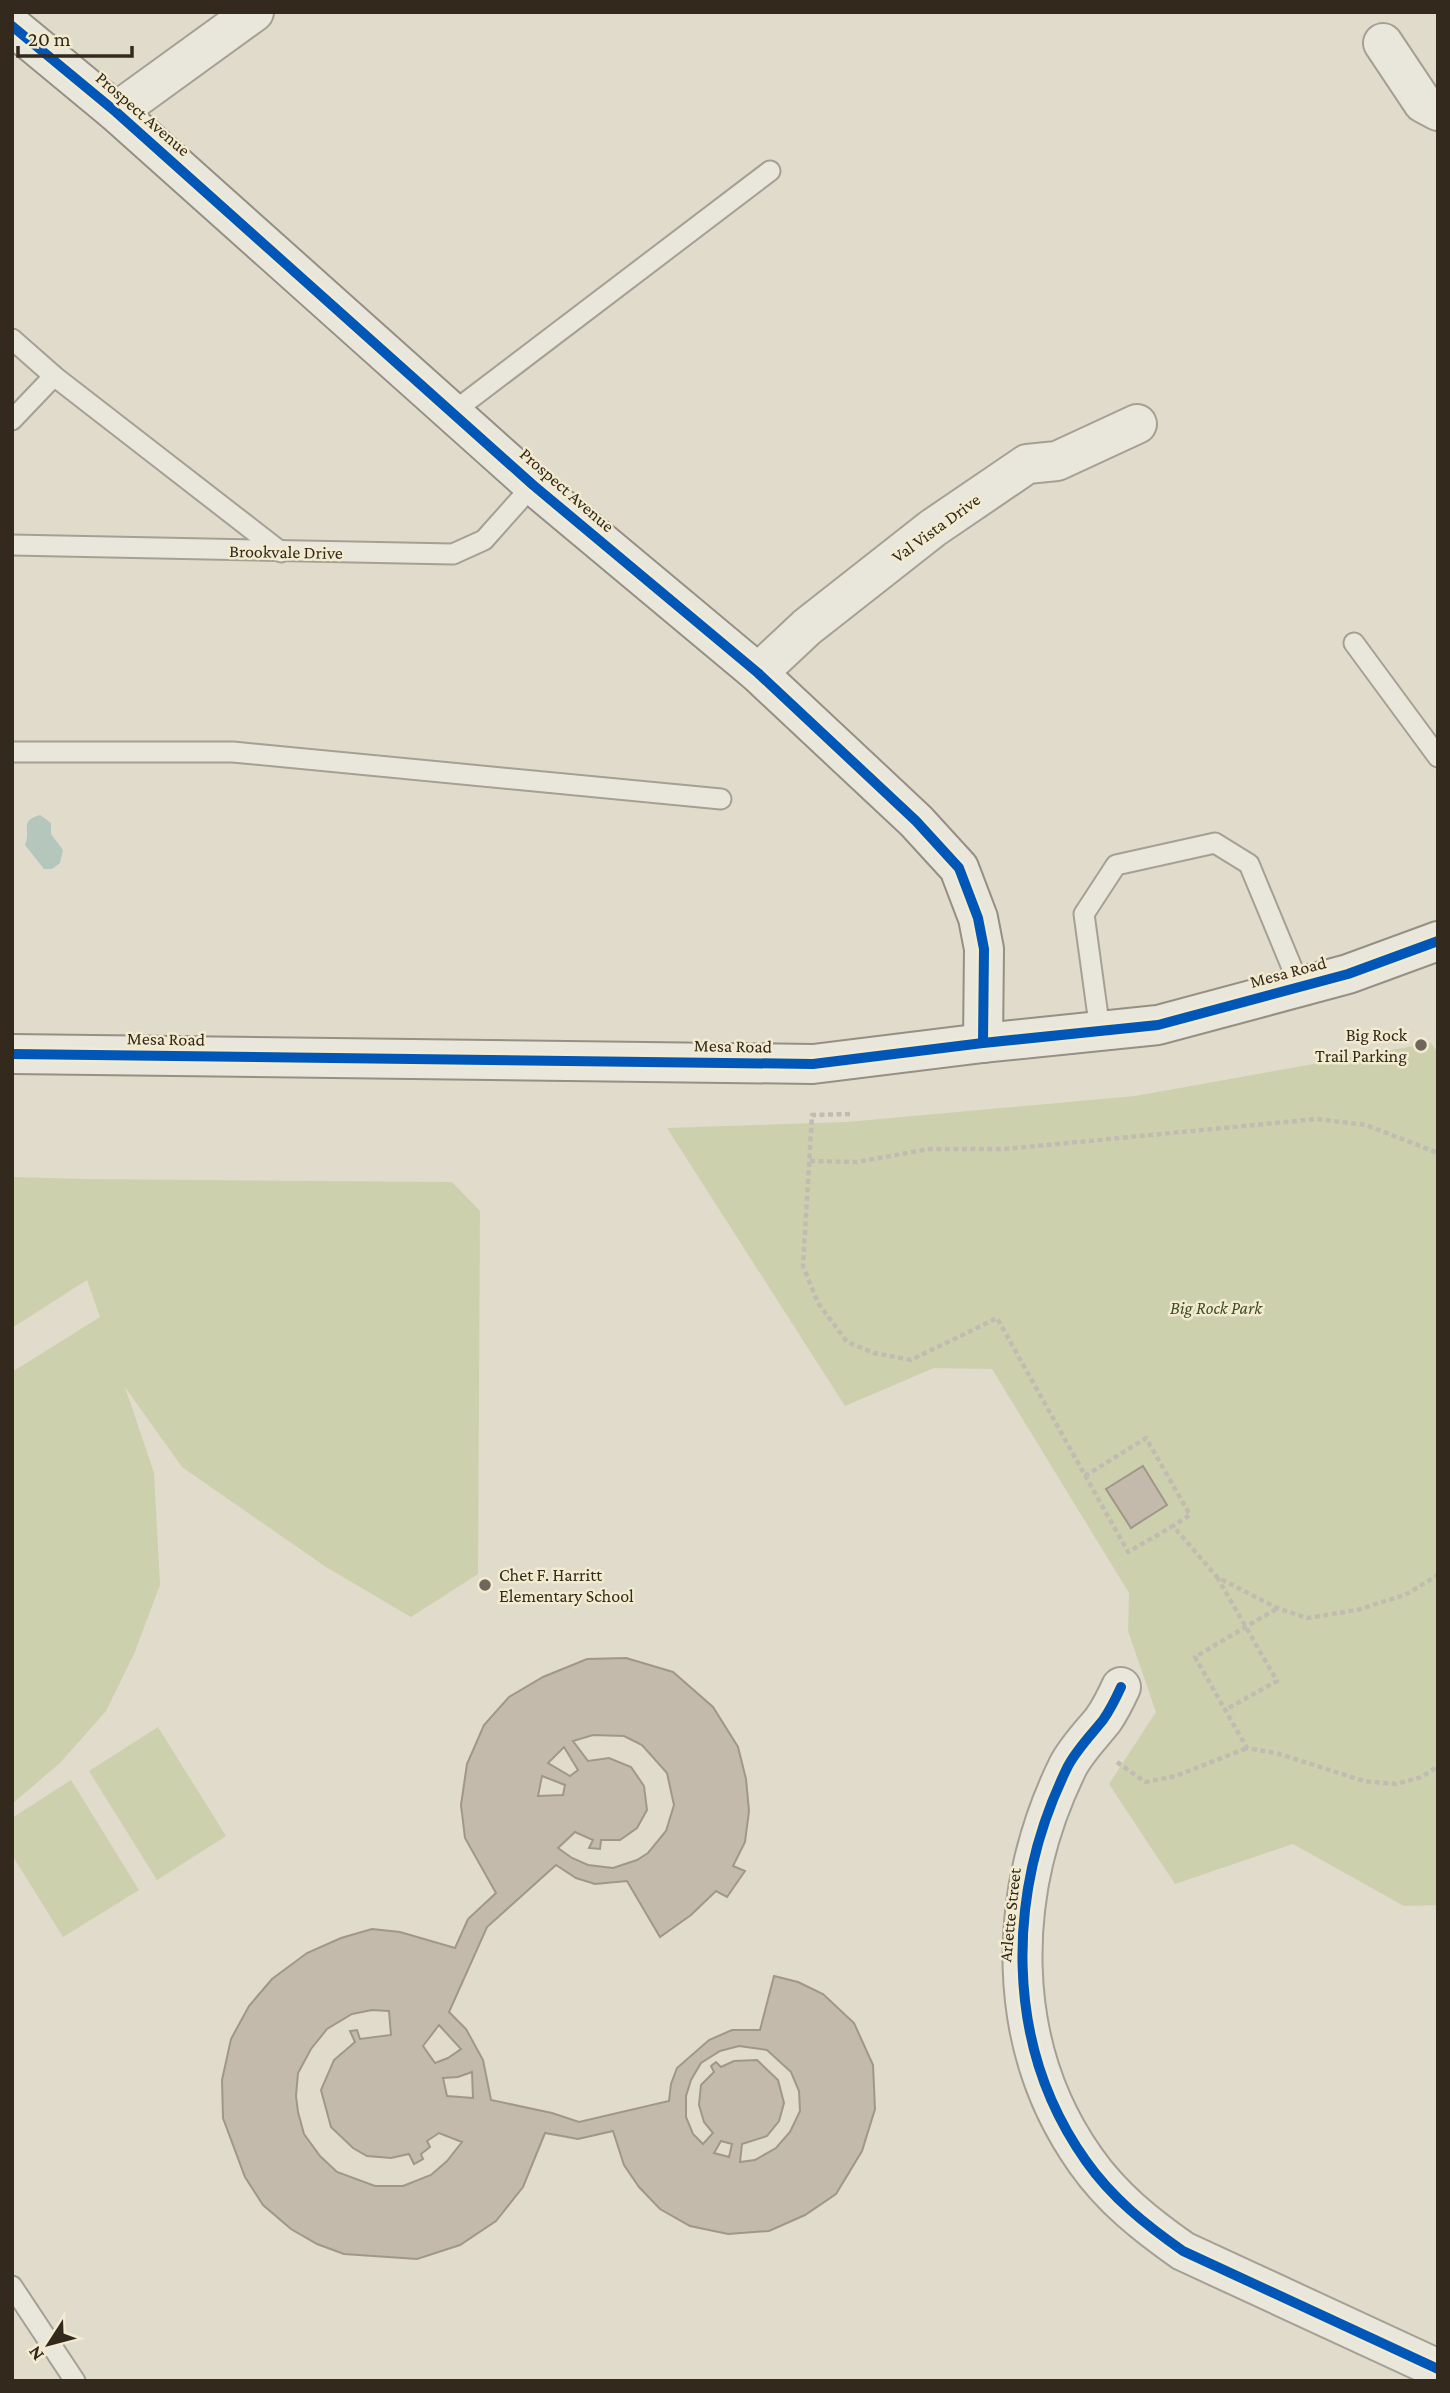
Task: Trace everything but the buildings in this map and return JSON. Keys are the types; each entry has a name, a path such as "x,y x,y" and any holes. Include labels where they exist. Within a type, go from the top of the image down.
{"street":[{"path":"116,112 254,12"},
{"name":"Prospect Avenue","path":"12,26 116,112 533,485 758,673 916,821 959,868 978,918 984,949 984,1043"},
{"path":"1383,43 1423,103 1438,111"},
{"name":"Val Vista Drive","path":"758,673 807,627 933,528 1027,464 1057,461 1138,424"},
{"name":"Mesa Road","path":"12,1054 813,1064 984,1043 1158,1026 1348,974 1438,942"},
{"name":"Arlette Street","path":"1121,1687 1104,1719 1069,1765 1037,1844 1025,1913 1021,1957 1023,2001 1031,2044 1063,2125 1087,2162 1115,2196 1147,2226 1183,2251 1438,2369"}],"lane":[{"path":"453,412 770,171"},
{"path":"12,339 54,376 281,552"},
{"path":"12,420 54,376"},
{"name":"Brookvale Drive","path":"12,545 453,554 485,540 533,485"},
{"path":"1354,643 1438,757"},
{"path":"12,752 233,752 721,799"},
{"path":"1100,1031 1084,914 1116,865 1202,845 1214,843 1249,864 1300,987"},
{"path":"12,2286 75,2381"}],"path":[{"path":"850,1114 812,1115 803,1266 818,1303 847,1342 874,1353 911,1360 997,1318 1128,1552 1190,1515 1146,1438 1086,1476"},
{"path":"810,1161 857,1162 929,1149 1005,1149 1317,1119 1366,1125 1438,1153"},
{"path":"1172,1526 1217,1577 1277,1681 1225,1710"},
{"path":"1217,1577 1277,1608 1307,1618 1357,1610 1405,1595 1438,1575"},
{"path":"1247,1748 1195,1657 1277,1608"},
{"path":"1087,1738 1145,1782 1176,1776 1247,1748 1276,1753 1364,1781 1396,1784 1422,1777 1438,1766"}],"green space":[{"name":"Big Rock Park","path":"1431,1043 1438,1053 1438,1905 1404,1906 1293,1844 1175,1884 1109,1784 1156,1712 1128,1631 1129,1593 992,1369 934,1368 845,1406 667,1128 847,1122 1135,1096"},
{"path":"12,1177 452,1182 480,1211 478,1574 411,1617 326,1567 182,1467 125,1387 154,1473 160,1585 134,1654 106,1711 60,1763 12,1804 12,1372 100,1317 87,1280 12,1328"},
{"path":"158,1727 226,1836 157,1880 89,1771"},
{"path":"71,1780 139,1890 63,1937 12,1855 12,1818"}],"shaded area":[{"path":"40,815 51,823 51,834 63,850 60,863 52,869 44,869 25,845 27,823"}],"cycle path":[{"path":"12,26 116,112 533,485 758,673 916,821 959,868 978,918 984,949 983,1043"},
{"path":"12,1054 813,1064 1158,1025 1348,974 1438,941"},
{"path":"1121,1687 1103,1720 1068,1766 1048,1814 1033,1864 1025,1916 1023,1967 1027,2018 1039,2068 1059,2116 1086,2161 1118,2199 1183,2251 1438,2369"}],"place":[{"name":"Big Rock Trail Parking","path":"1421,1045"},
{"name":"Chet F. Harritt Elementary School","path":"485,1585"}]}
